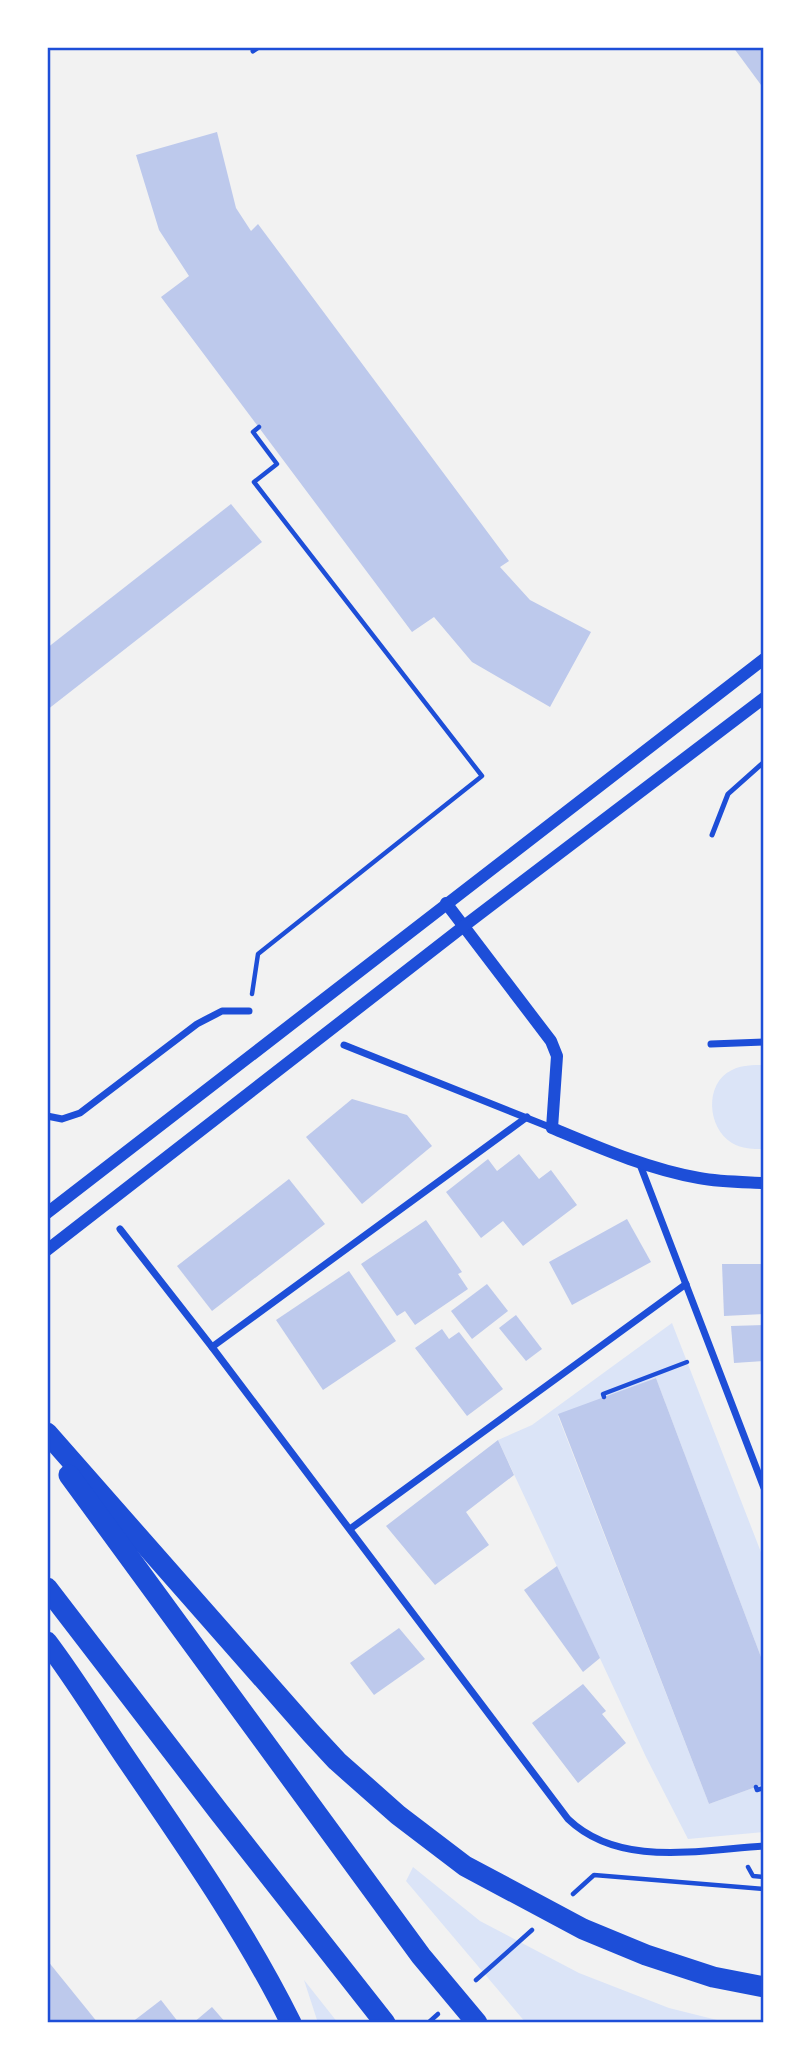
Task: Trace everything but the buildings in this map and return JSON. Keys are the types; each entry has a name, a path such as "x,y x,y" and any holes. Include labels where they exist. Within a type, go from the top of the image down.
{"highway":[{"path":"47,1433 311,1733 337,1761 407,1822 465,1866 583,1929 646,1955 713,1977 764,1987"},
{"path":"47,1446 421,1956 477,2023"},
{"path":"47,1588 385,2023"},
{"path":"47,1642 81,1688 242,1932 291,2023"}],"street":[{"path":"47,1213 764,659"},
{"path":"47,1250 464,926 764,698"},
{"path":"446,903 551,1041 557,1056 552,1128"},
{"path":"48,1117 62,1119 80,1113 197,1024 222,1011 249,1011"},
{"path":"711,1044 764,1042"},
{"path":"344,1045 639,1162 702,1179 764,1183"},
{"path":"212,1347 527,1117"},
{"path":"639,1162 764,1488"},
{"path":"120,1229 568,1819 581,1832 626,1850 655,1853 764,1846"},
{"path":"350,1529 685,1284"}],"lane":[{"path":"712,835 728,794 764,762"}],"path":[{"path":"249,1011 258,954 482,776 254,482 277,464 253,432 259,427"},
{"path":"604,1397 603,1394 687,1362"},
{"path":"756,1787 757,1790 764,1788"},
{"path":"563,1903 594,1875 764,1889"},
{"path":"753,1876 764,1877"},
{"path":"470,1986 542,1921"},
{"path":"428,2023 439,2014"}],"shaded area":[{"path":"764,1065 764,1149 752,1149 732,1143 724,1136 714,1117 713,1095 723,1076 732,1070 743,1066"},
{"path":"672,1323 764,1560 764,1665 656,1378 558,1416 709,1804 764,1784 764,1832 688,1839 646,1757 498,1440 532,1425"},
{"path":"413,1867 480,1921 579,1973 669,2008 729,2023 526,2023 406,1881"},
{"path":"304,1980 338,2023 318,2023"}]}
